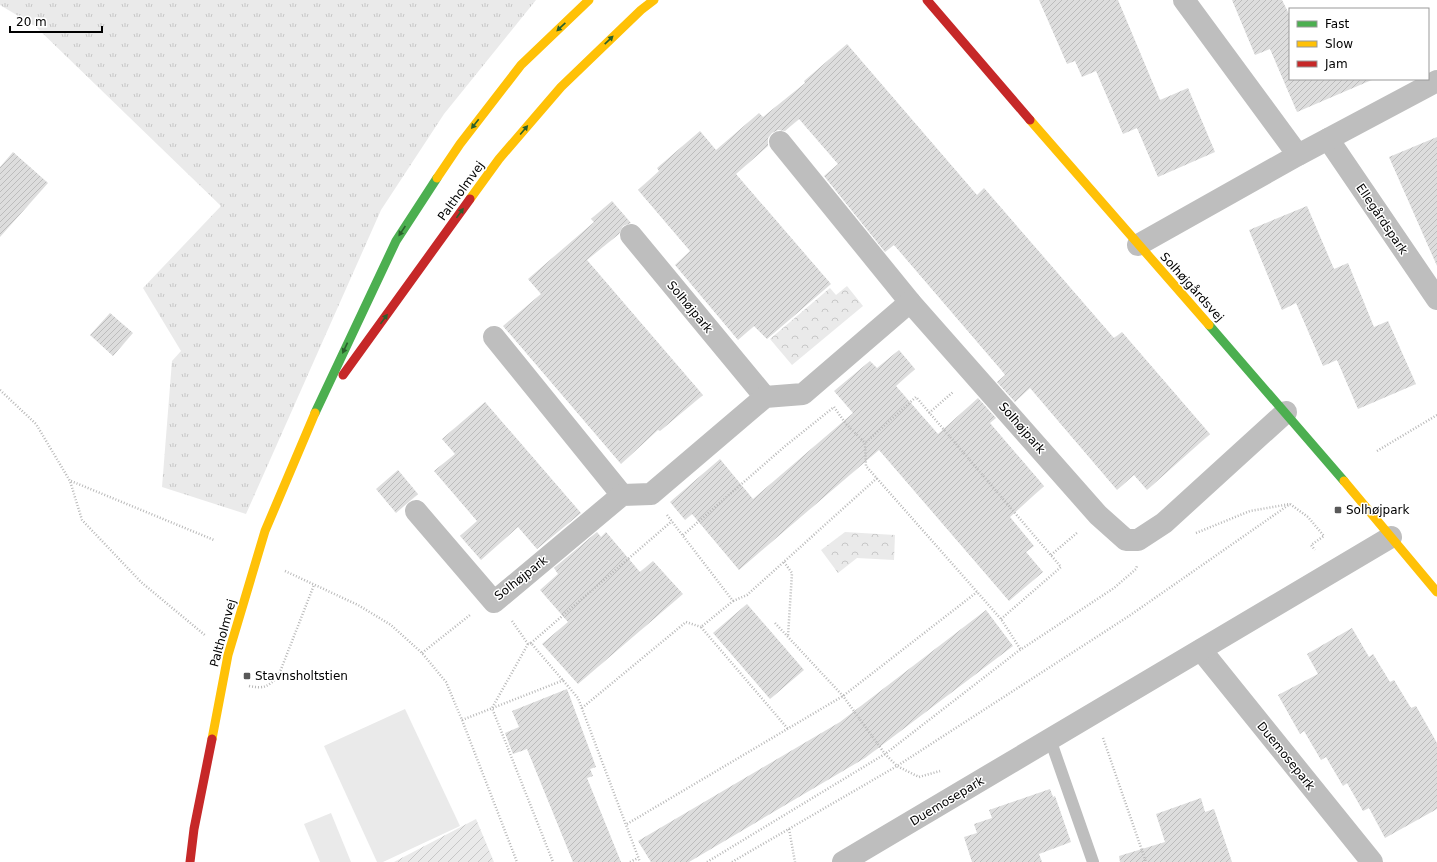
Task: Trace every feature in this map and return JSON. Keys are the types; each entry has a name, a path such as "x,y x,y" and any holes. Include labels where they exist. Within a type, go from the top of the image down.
{"street":[{"name":"Paltholmvej","path":"190,862 194,829 228,655 265,531 312,419 400,234 460,144 521,64 589,0"},
{"name":"Paltholmvej","path":"312,419 499,159 560,87 639,8 654,0"},
{"name":"Solhøjgårdsvej","path":"927,0 1138,245 1286,412 1392,536 1437,592"},
{"path":"1184,0 1298,155"},
{"path":"1138,245 1298,155 1437,81"},
{"name":"Ellegårdspark","path":"1328,139 1437,299"},
{"name":"Solhøjpark","path":"780,142 910,302 1098,515 1126,540 1138,540"},
{"name":"Solhøjpark","path":"631,235 765,397"},
{"path":"494,337 622,495 651,494 765,397 803,394 910,302"},
{"path":"1138,540 1164,523 1286,412"},
{"name":"Solhøjpark","path":"416,511 494,602 622,495"},
{"name":"Duemosepark","path":"843,862 1392,536"},
{"name":"Duemosepark","path":"1200,650 1372,862"}],"lane":[{"path":"1050,739 1093,862"}],"path":[{"path":"0,390 36,424 70,481 82,520 141,582 228,655"},
{"path":"866,443 916,397 1061,567 1001,619"},
{"path":"683,535 784,448 834,408 846,424 866,443 866,466 1001,619 1021,650"},
{"path":"1377,450 1437,415"},
{"path":"701,627 733,601 747,595 877,478"},
{"path":"70,481 214,540"},
{"path":"651,494 733,601"},
{"path":"732,862 897,766 1129,616 1290,504"},
{"path":"1164,523 1179,540 1250,511 1290,504 1308,517 1324,536 1311,545 1319,556"},
{"path":"1051,556 1098,515"},
{"path":"492,708 529,643 672,521"},
{"path":"707,862 885,754 1021,650 1114,588 1136,569 1138,540"},
{"path":"784,562 792,573 788,636"},
{"path":"285,571 358,605 391,625 422,653 446,682 517,862"},
{"path":"278,676 314,584"},
{"path":"627,824 843,696 977,592"},
{"path":"422,653 470,616"},
{"path":"582,708 686,622 701,627 788,729"},
{"path":"775,623 843,696 885,754 897,766"},
{"path":"520,635 564,680 578,698 627,824 640,862"},
{"path":"462,720 564,680"},
{"path":"492,708 553,862"},
{"path":"1094,713 1146,862"},
{"path":"789,829 795,862"},
{"path":"630,862 638,858"}],"green space":[{"path":"0,0 536,0 444,114 381,210 246,514 162,487 172,361 181,351 143,288 221,206 35,26 0,5"},
{"path":"847,286 863,306 792,365 770,339 830,288 836,295"},
{"path":"845,532 895,535 894,560 857,558 838,573 821,550"},
{"path":"405,709 460,826 383,862 377,862 324,746"},
{"path":"331,813 351,862 320,862 304,824"},
{"path":"476,819 494,862 394,862"}],"building":[{"path":"1039,0 1118,0 1160,100 1188,88 1215,152 1158,177 1137,128 1123,134 1096,71 1082,77 1075,61 1067,64"},
{"path":"1232,0 1282,0 1289,14 1289,80 1372,80 1297,112 1270,49 1255,55"},
{"path":"847,44 977,195 984,188 1114,338 1122,332 1210,434 1147,490 1134,475 1117,490 1030,388 1015,402 997,382 1005,375 1002,371 894,245 885,252 824,176 838,164 799,119 785,131 778,130 772,133 768,138 768,146 736,174 831,284 767,339 754,326 738,340 675,265 690,251 638,190 659,171 657,168 700,131 716,150 759,113 763,117 805,83 804,81"},
{"path":"1437,137 1437,266 1389,157"},
{"path":"13,152 48,183 0,237 0,167"},
{"path":"612,201 631,223 623,226 619,234 587,260 703,395 660,431 658,430 621,464 503,326 541,294 528,279 594,222 591,219"},
{"path":"1307,206 1334,269 1348,263 1374,327 1388,321 1416,384 1358,409 1337,360 1323,366 1296,303 1282,310 1249,230"},
{"path":"110,313 133,333 113,356 90,335"},
{"path":"899,350 915,369 896,386 938,434 978,398 996,418 990,423 1044,486 1010,517 1034,546 1026,552 1043,572 1009,601 879,450 739,570 692,514 685,520 670,502 720,459 753,499 853,413 834,391 870,361 877,368"},
{"path":"485,402 581,513 537,549 518,527 481,560 460,536 477,521 434,471 455,454 442,439"},
{"path":"398,470 418,494 396,513 376,489"},
{"path":"597,532 601,537 606,532 640,572 653,561 683,594 578,684 542,644 568,622 540,590 558,574 554,568"},
{"path":"747,604 804,670 770,699 713,633"},
{"path":"986,610 1013,646 865,758 689,862 651,862 638,841 840,722"},
{"path":"1352,628 1369,657 1373,654 1390,682 1394,680 1411,708 1416,706 1437,743 1437,809 1385,838 1369,808 1363,811 1347,783 1343,786 1326,757 1321,760 1304,731 1300,734 1278,695 1318,674 1307,654"},
{"path":"567,689 596,767 590,769 593,776 587,778 621,862 573,862 527,749 513,754 505,733 519,727 512,711"},
{"path":"1050,789 1053,797 1055,796 1071,842 1039,854 1042,862 972,862 964,837 977,833 974,824 992,818 989,810"},
{"path":"1201,798 1205,812 1214,809 1232,862 1120,862 1119,856 1165,842 1156,814"}],"traffic: fast":[{"path":"315,413 396,241 437,178"},
{"path":"1209,325 1344,481"}],"traffic: slow":[{"path":"437,178 460,144 521,65 589,0"},
{"path":"470,199 499,159 561,87 641,10 654,0"},
{"path":"1030,120 1209,325"},
{"path":"212,739 228,655 265,531 315,413"},
{"path":"1344,481 1437,592"}],"traffic: jam":[{"path":"927,0 1030,120"},
{"path":"343,375 470,199"},
{"path":"190,862 194,829 212,739"}],"place":[{"name":"Solhøjpark","path":"1338,510"},
{"name":"Stavnsholtstien","path":"247,676"}]}
